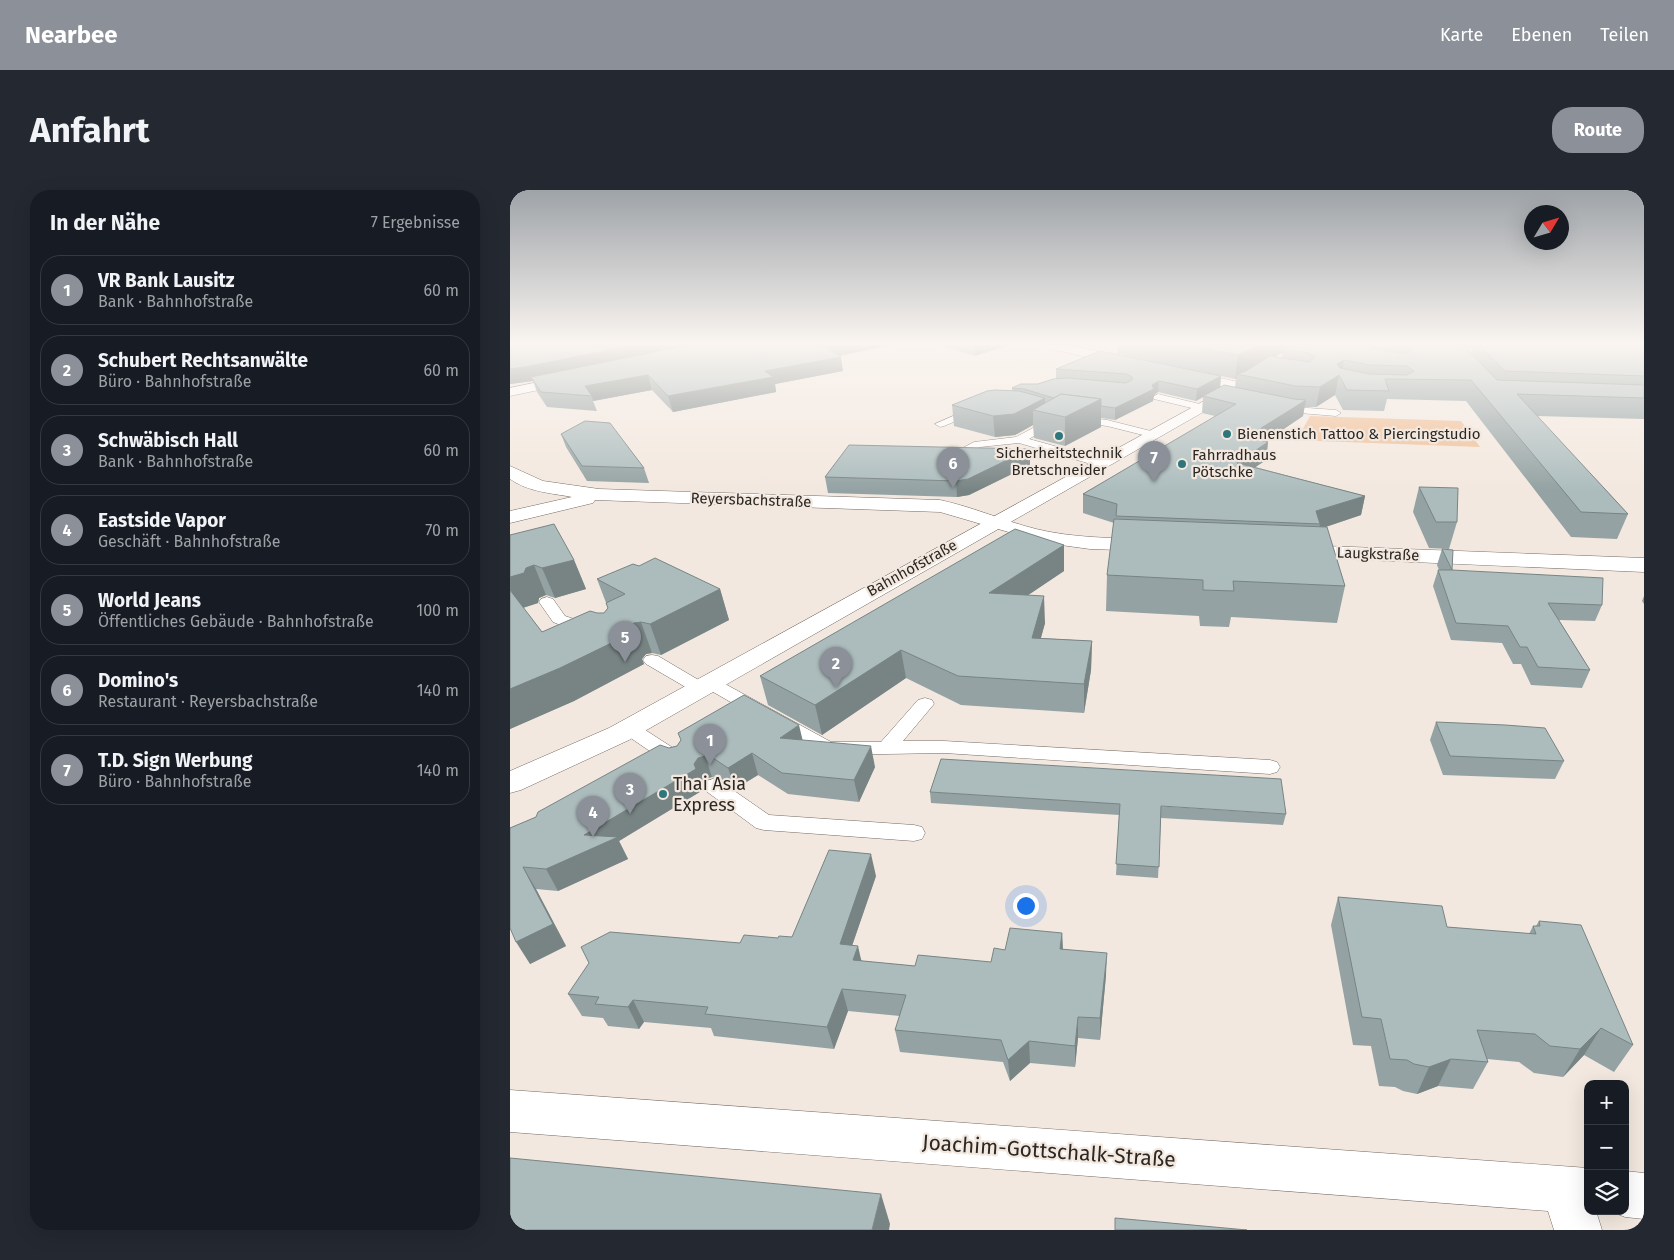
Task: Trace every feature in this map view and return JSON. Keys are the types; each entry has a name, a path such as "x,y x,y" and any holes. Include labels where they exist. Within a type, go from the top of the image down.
{"street":[{"name":"Bahnhofstraße","path":"510,783 629,728 995,521 1200,407 1229,394"},
{"name":"Reyersbachstraße","path":"510,471 523,480 539,486 599,496 940,506 995,521"},
{"path":"510,517 599,496"},
{"path":"995,521 1033,534 1082,543 1167,546"},
{"name":"Laugkstraße","path":"1276,550 1644,565"},
{"name":"Joachim-Gottschalk-Straße","path":"510,1111 1577,1204"},
{"path":"1629,1194 1644,1196"}],"lane":[{"path":"1158,397 1200,407"},
{"path":"940,424 985,405"},
{"path":"1268,407 1292,411 1336,413"},
{"path":"1043,412 1059,418 1107,423 1151,434"},
{"path":"1019,440 1059,418"},
{"path":"956,454 978,444 1019,440 1101,463"},
{"path":"547,602 559,619 602,635"},
{"path":"652,660 828,749 944,747 1270,767"},
{"path":"886,748 925,704"},
{"path":"629,728 678,760"},
{"path":"713,786 764,822 914,834"}],"shaded area":[{"path":"1310,416 1461,421 1480,447 1317,441 1316,437 1299,436"}],"building":[{"path":"561,394 590,394 592,396"},
{"path":"666,394 682,394 668,396"},
{"path":"981,394 1028,394 1045,398 1014,414 993,416 952,405"},
{"path":"1039,394 1145,394 1115,408 1101,406 1101,399 1061,394 1054,398"},
{"path":"1061,394 1101,399 1065,417 1033,410"},
{"path":"1208,394 1267,394 1306,400 1247,437 1268,442 1237,463 1365,496 1316,511 1320,524 1116,516 1117,504 1083,494 1236,404 1203,396"},
{"path":"1482,394 1644,394 1644,398 1517,394 1628,514 1581,512"},
{"path":"585,421 610,423 644,468 582,466 561,434"},
{"path":"849,445 1030,449 968,479 956,481 825,477"},
{"path":"1419,487 1458,488 1457,522 1436,522"},
{"path":"1114,519 1327,527 1345,586 1233,581 1234,591 1203,590 1203,580 1107,575"},
{"path":"554,524 574,560 542,568 534,565 526,568 524,573 510,577 510,535"},
{"path":"1015,529 1064,545 989,593 1044,596 1032,638 1092,641 1084,684 958,676 901,650 815,705 760,676"},
{"path":"1442,549 1453,550 1452,570"},
{"path":"655,558 720,589 650,624 634,623 629,628 632,633 560,668 510,689 510,590 542,632 590,611 604,613 608,608 606,603 625,594 597,579 633,564 639,566"},
{"path":"1438,570 1603,578 1602,605 1548,603 1590,670 1538,667 1527,647 1520,647 1508,626 1456,623"},
{"path":"744,695 799,725 780,738 871,746 854,780 782,773 752,753 728,768 713,758 705,756 698,758 694,764 696,769 584,835 618,837 546,869 523,867 553,924 516,942 510,928 510,828 536,817 538,812 660,745 669,748 677,746 681,740 678,733"},
{"path":"1436,722 1545,728 1564,761 1450,756"},
{"path":"941,759 1281,779 1286,814 1161,806 1159,867 1116,864 1120,804 930,792"},
{"path":"829,850 871,854 840,944 858,946 853,960 915,966 918,955 991,962 994,948 1005,950 1010,928 1062,933 1060,949 1107,953 1100,1018 1078,1017 1075,1046 1029,1041 1008,1060 1001,1040 895,1030 906,995 842,989 827,1027 705,1014 708,1007 633,1000 628,1007 595,1004 599,997 568,994 589,963 581,947 610,932 740,943 744,935 778,938 779,936 792,937"},
{"path":"1338,897 1442,906 1447,927 1536,934 1533,926 1540,926 1539,921 1581,925 1633,1045 1601,1028 1580,1049 1550,1046 1535,1034 1477,1030 1488,1062 1451,1059 1429,1067 1414,1064 1407,1060 1390,1059 1381,1019 1362,1017"},
{"path":"510,1158 881,1194 872,1230 510,1230"},
{"path":"1115,1218 1247,1230 1115,1230"}],"place":[{"name":"Bienenstich Tattoo & Piercingstudio","path":"1227,434"},
{"name":"Sicherheitstechnik Bretschneider","path":"1059,436"},
{"name":"Fahrradhaus Pötschke","path":"1182,464"},
{"name":"T.D. Sign Werbung","path":"1154,482"},
{"name":"Domino's","path":"953,488"},
{"name":"World Jeans","path":"625,662"},
{"name":"Schubert Rechtsanwälte","path":"836,688"},
{"name":"VR Bank Lausitz","path":"710,765"},
{"name":"Thai Asia Express","path":"663,794"},
{"name":"Schwäbisch Hall","path":"630,814"},
{"name":"Eastside Vapor","path":"593,837"}]}
